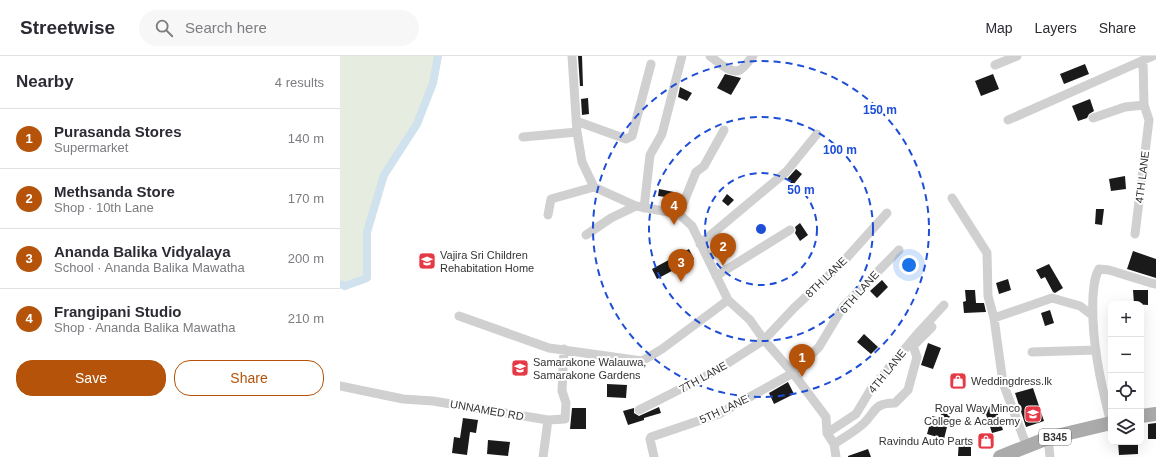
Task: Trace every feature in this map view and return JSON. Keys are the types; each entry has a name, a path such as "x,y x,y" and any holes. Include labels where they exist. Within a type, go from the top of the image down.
{"main road":[{"path":"1144,416 1156,414"},
{"name":"B345","path":"1000,457 1048,438 1108,424"}],"street":[{"path":"572,56 577,132 582,162 594,187"},
{"path":"640,207 650,155 662,134 682,56"},
{"path":"710,56 730,70 736,72 741,70 753,56"},
{"path":"995,65 1017,56"},
{"path":"1008,120 1153,56"},
{"name":"4TH LANE","path":"1134,234 1152,119 1144,105 1143,61"},
{"path":"576,121 626,139 632,136 651,64"},
{"path":"1094,118 1126,107 1144,105"},
{"path":"679,214 696,172 704,166 724,130"},
{"path":"523,137 577,132"},
{"path":"700,244 786,172 817,134"},
{"path":"548,215 551,198 594,187 640,207 679,214 692,226 728,300 750,320 764,340 793,373 826,417 827,433 834,444 836,457"},
{"path":"952,198 987,253 988,296 994,318 1003,383 1027,447"},
{"path":"586,235 611,218 640,207"},
{"name":"8TH LANE","path":"764,340 794,308 842,263 887,213"},
{"path":"716,276 790,230"},
{"name":"6TH LANE","path":"793,373 819,346 843,307 899,250"},
{"path":"1108,411 1098,373 1092,315 1095,276 1099,270 1110,270 1156,284"},
{"path":"994,318 1052,298 1080,306 1092,315"},
{"path":"459,316 549,348 642,361 662,349 728,300"},
{"name":"4TH LANE","path":"827,433 856,414 871,389 944,305"},
{"path":"834,444 863,424 873,410 884,403 895,403 908,390 917,357 913,346 932,327"},
{"name":"7TH LANE","path":"639,410 714,372 764,340"},
{"name":"UNNAMED RD","path":"340,386 403,398 433,400 548,420 565,419 566,403 562,391 564,349"},
{"path":"1032,352 1096,350"},
{"name":"5TH LANE","path":"654,457 650,439 652,437 719,414 793,373"},
{"path":"543,457 548,420"},
{"path":"1048,438 1050,457"}],"shaded area":[{"path":"340,56 438,56 433,83 417,124 384,175 367,232 367,278 345,286 340,284"}],"building":[{"path":"578,56 582,56 583,86 580,86"},
{"path":"1085,64 1089,74 1064,84 1060,74"},
{"path":"725,74 741,78 731,95 717,88"},
{"path":"993,74 999,89 981,96 975,81"},
{"path":"680,87 692,93 687,101 678,97"},
{"path":"588,98 589,114 582,115 581,99"},
{"path":"1090,99 1094,111 1089,114 1087,118 1078,121 1072,106"},
{"path":"796,169 802,174 793,185 787,179"},
{"path":"1125,176 1126,189 1111,191 1109,179"},
{"path":"659,189 674,192 673,198 658,196"},
{"path":"727,194 734,200 728,206 722,201"},
{"path":"1096,209 1104,209 1102,225 1095,224"},
{"path":"800,223 808,235 800,241 795,233 795,227"},
{"path":"689,249 694,259 657,279 652,269"},
{"path":"1133,251 1156,259 1156,278 1127,269"},
{"path":"1049,264 1063,288 1055,293 1045,277 1041,279 1036,270"},
{"path":"1008,279 1011,290 999,294 996,283"},
{"path":"882,280 888,287 877,298 870,291"},
{"path":"965,290 975,290 976,303 984,303 986,312 964,313 963,302 966,301"},
{"path":"1133,290 1148,290 1148,305 1144,305 1144,301 1134,301"},
{"path":"1050,310 1054,323 1045,326 1041,313"},
{"path":"864,334 878,347 871,354 857,342"},
{"path":"928,343 941,348 933,369 921,365"},
{"path":"788,382 794,394 774,404 769,393"},
{"path":"607,384 627,385 626,398 607,397"},
{"path":"1033,388 1044,421 1026,427 1015,393"},
{"path":"995,405 1003,430 992,433 984,408"},
{"path":"659,407 661,413 628,425 623,411 634,408 634,413 639,416"},
{"path":"572,408 586,408 586,429 570,429"},
{"path":"942,412 950,415 944,439 927,434 932,416 940,418"},
{"path":"463,418 478,420 476,433 470,432 467,455 452,453 454,437 460,438"},
{"path":"1156,423 1156,439 1148,439 1148,424"},
{"path":"959,439 971,440 971,456 958,456"},
{"path":"488,440 510,442 508,456 487,454"},
{"path":"1118,445 1138,445 1138,454 1119,455"},
{"path":"868,449 871,457 848,457 848,456"}],"waterway":[{"path":"340,284 345,286 367,278 367,232 384,175 417,124 433,83 438,56"}],"place":[{"name":"Frangipani Studio","path":"674,225"},
{"name":"Vajira Sri Children Rehabitation Home","path":"427,261"},
{"name":"Methsanda Store","path":"723,266"},
{"name":"Ananda Balika Vidyalaya","path":"681,282"},
{"name":"Samarakone Walauwa, Samarakone Gardens","path":"520,368"},
{"name":"Purasanda Stores","path":"802,377"},
{"name":"Weddingdress.lk","path":"958,381"},
{"name":"Royal Way Minco College & Academy","path":"1033,414"},
{"name":"Ravindu Auto Parts","path":"986,441"}]}
